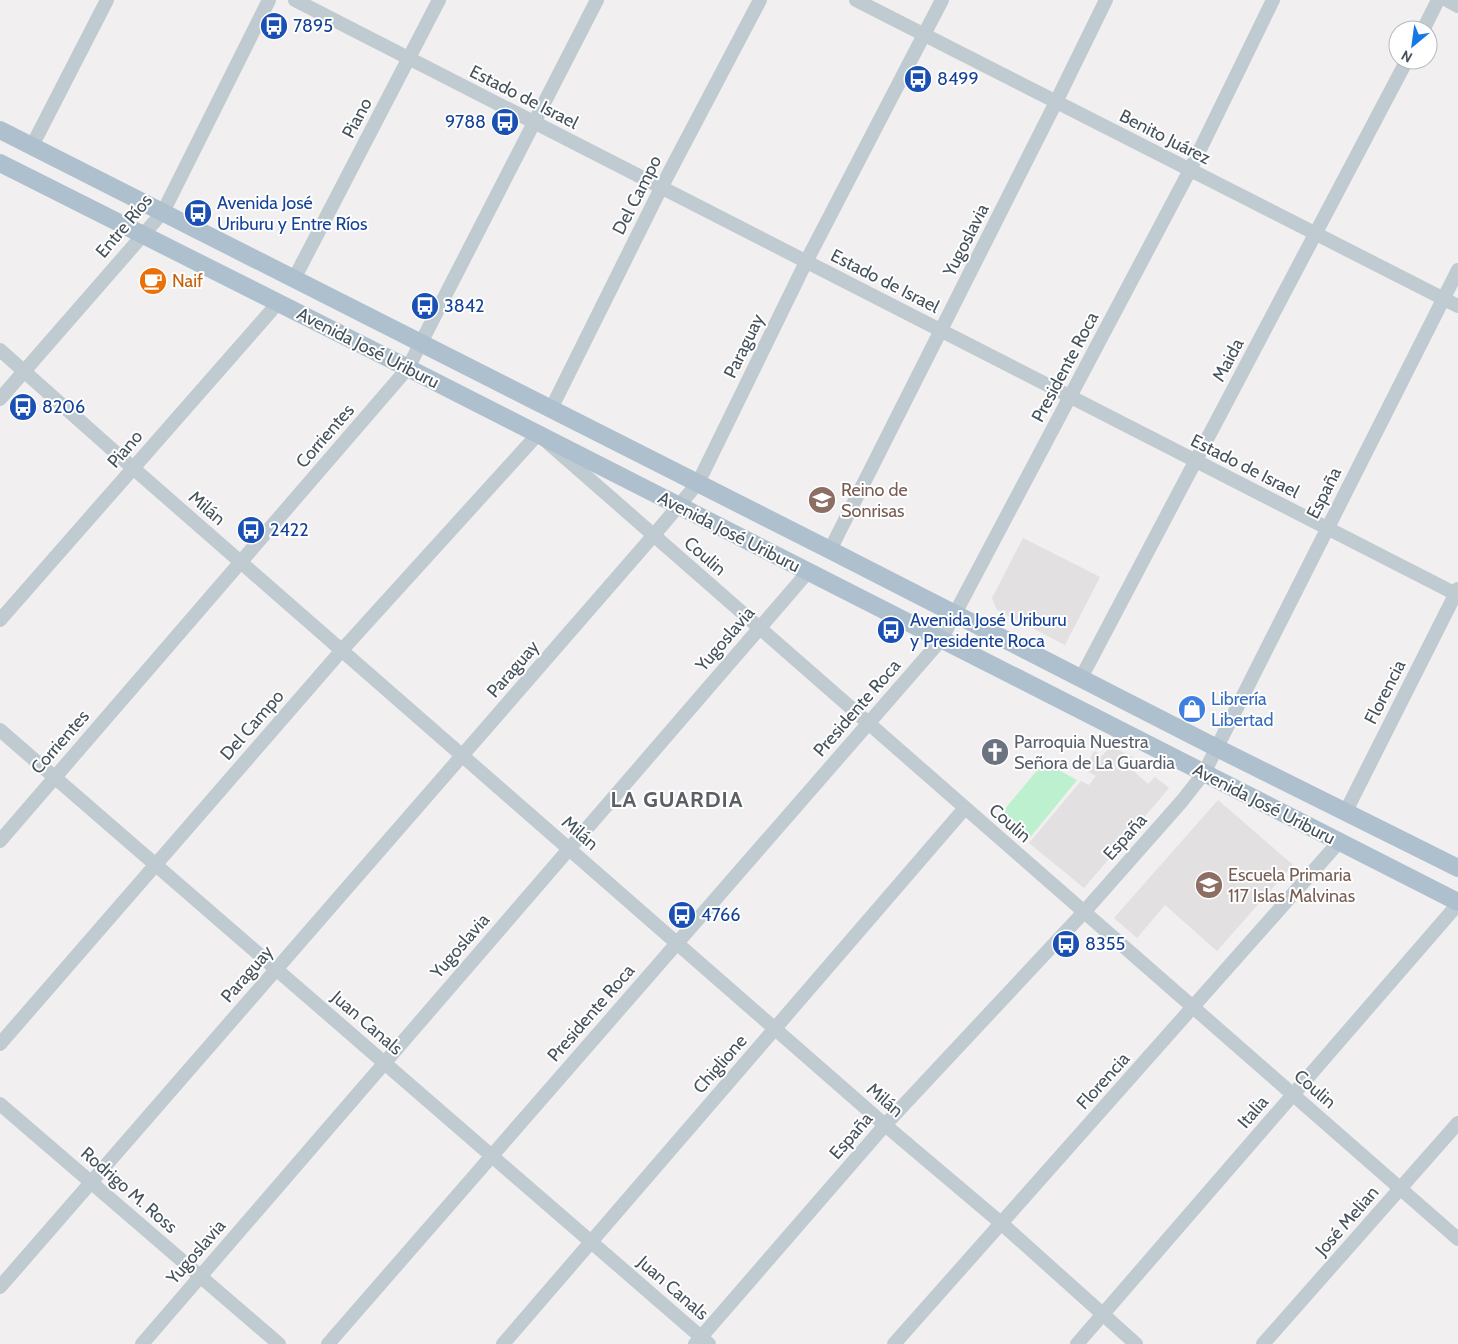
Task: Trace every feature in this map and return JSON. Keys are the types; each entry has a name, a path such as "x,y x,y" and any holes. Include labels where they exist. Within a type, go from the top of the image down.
{"main road":[{"name":"Avenida José Uriburu","path":"0,130 1217,748 1458,868"},
{"name":"Avenida José Uriburu","path":"0,163 408,368 1458,903"}],"street":[{"path":"32,146 107,0"},
{"name":"Entre Ríos","path":"0,399 163,212 269,0"},
{"name":"Estado de Israel","path":"295,0 1457,593"},
{"name":"Piano","path":"294,278 439,0"},
{"name":"Corrientes","path":"0,841 408,368 597,0"},
{"name":"Del Campo","path":"551,409 661,188 760,0"},
{"name":"Benito Juárez","path":"856,0 1458,306"},
{"name":"Paraguay","path":"0,1287 698,483 806,262 942,0"},
{"name":"Yugoslavia","path":"830,550 1106,0"},
{"name":"Presidente Roca","path":"328,1344 942,640 1190,170 1273,0"},
{"path":"1428,20 1438,0"},
{"path":"1447,0 1458,6"},
{"name":"Maida","path":"1081,678 1402,70"},
{"name":"España","path":"702,1342 885,1125 1084,912 1182,801 1204,773 1458,270"},
{"name":"Piano","path":"0,620 278,303"},
{"name":"Milán","path":"0,350 1136,1344"},
{"name":"Del Campo","path":"0,1044 342,650 538,434"},
{"name":"Coulin","path":"538,434 1458,1239"},
{"name":"Yugoslavia","path":"142,1344 808,572"},
{"name":"Florencia","path":"1346,811 1457,593"},
{"name":"Juan Canals","path":"0,730 591,1242 702,1342"},
{"name":"Chiglione","path":"503,1344 965,808"},
{"name":"Florencia","path":"894,1344 1339,842"},
{"name":"Italia","path":"1077,1344 1458,903"},
{"name":"Rodrigo M. Ross","path":"0,1104 279,1344"},
{"name":"José Melian","path":"1263,1344 1458,1123"}],"shaded area":[{"path":"1023,538 1100,577 1065,645 997,610 992,598"},
{"path":"1111,746 1134,758 1128,766 1148,784 1155,777 1169,788 1084,888 1029,843 1081,781 1089,785 1096,776 1085,770 1094,751 1102,756"},
{"name":"Escuela Primaria 117 Islas Malvinas","path":"1218,800 1293,865 1217,951 1165,905 1137,938 1114,918"}],"green space":[{"path":"1044,762 1077,780 1028,840 1000,815"}],"place":[{"name":"7895","path":"274,26"},
{"name":"8499","path":"918,79"},
{"name":"9788","path":"505,122"},
{"name":"Avenida José Uriburu y Entre Ríos","path":"198,213"},
{"name":"Naif","path":"153,281"},
{"name":"3842","path":"425,306"},
{"name":"8206","path":"23,407"},
{"name":"Reino de Sonrisas","path":"822,500"},
{"name":"2422","path":"251,530"},
{"name":"Avenida José Uriburu y Presidente Roca","path":"891,630"},
{"name":"Librería Libertad","path":"1192,709"},
{"name":"Parroquia Nuestra Señora de La Guardia","path":"995,752"},
{"name":"Escuela Primaria 117 Islas Malvinas","path":"1209,885"},
{"name":"4766","path":"682,915"},
{"name":"8355","path":"1066,944"}],"district":[{"name":"LA GUARDIA","path":"677,799"}]}
